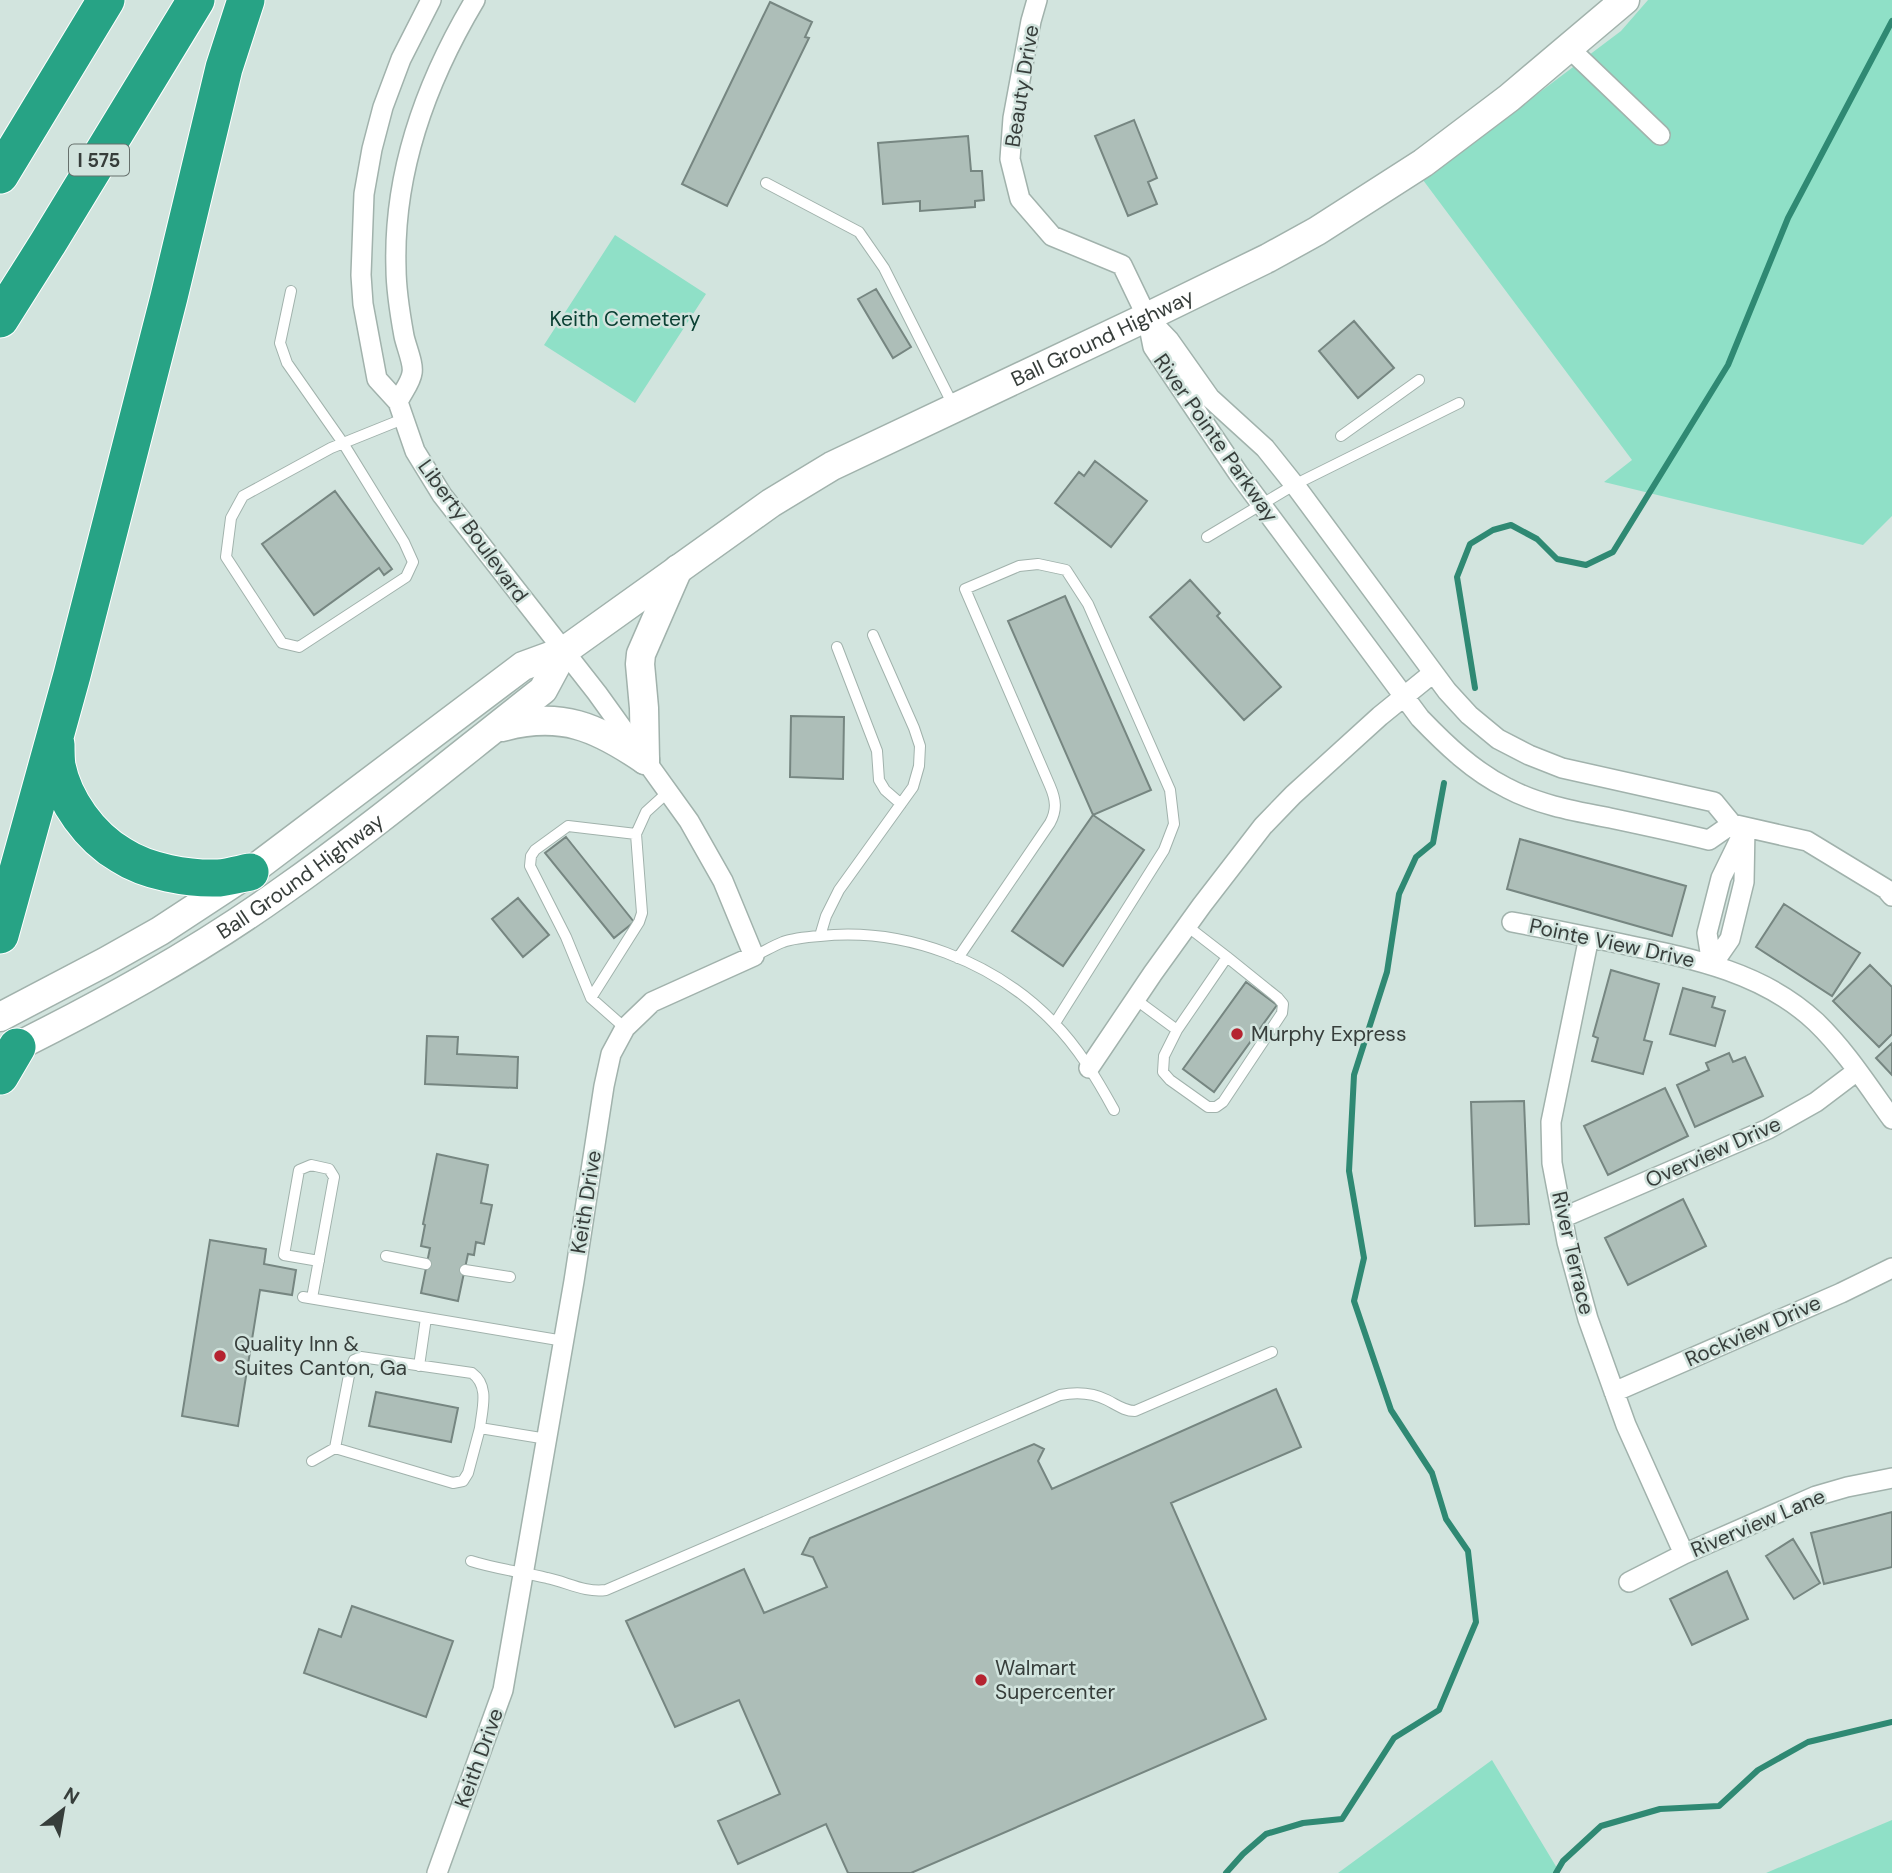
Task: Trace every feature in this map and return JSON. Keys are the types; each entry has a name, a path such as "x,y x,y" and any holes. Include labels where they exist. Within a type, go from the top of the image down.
{"highway":[{"path":"0,126 98,0"},
{"path":"0,175 106,0"},
{"name":"I 575","path":"0,319 196,0"},
{"path":"0,935 56,732 169,297 224,68 246,0"},
{"path":"56,732 57,765 64,788 77,813 95,835 121,856 155,870 191,877 222,878 250,872"}],"main road":[{"name":"Ball Ground Highway","path":"4,1049 127,950 250,872 523,666 564,652 771,503 832,466 1268,258 1423,163 1509,98 1625,0"},
{"path":"645,761 641,654 678,569"},
{"name":"Ball Ground Highway","path":"4,1049 89,1010 217,935 281,892 543,690 564,652"},
{"path":"492,730 522,721 560,721 604,735 645,761"}],"street":[{"name":"Liberty Boulevard","path":"431,0 401,59 383,107 364,194 361,275 363,304 377,379 401,410 415,451 432,480 564,652"},
{"path":"401,410 413,372 405,338 396,270 398,214 404,168 434,78 453,37 475,0"},
{"name":"Beauty Drive","path":"1037,0 1013,118 1010,159 1020,199 1052,236 1118,257 1147,317"},
{"path":"1569,48 1660,135"},
{"name":"River Pointe Parkway","path":"1147,317 1169,340 1210,398 1265,448 1433,673 1469,715 1498,739 1529,755 1562,768 1714,802 1739,826 1709,840 1538,802 1475,769 1446,746 1403,696 1238,473 1153,347 1147,317"},
{"path":"564,652 597,693 689,821 723,881 754,956"},
{"path":"1089,1068 1187,926 1254,837 1282,805 1403,696 1433,673"},
{"path":"1739,826 1807,841 1886,889 1892,896"},
{"name":"Pointe View Drive","path":"1712,965 1730,939 1744,882 1739,826"},
{"name":"Pointe View Drive","path":"1512,922 1687,957 1730,970 1763,985 1794,1004 1830,1037 1892,1118"},
{"name":"River Terrace","path":"1589,937 1551,1122 1552,1163 1581,1298 1626,1425 1684,1555"},
{"name":"Keith Drive","path":"437,1873 503,1690 611,1054 625,1028 652,1002 754,956"},
{"name":"Overview Drive","path":"1562,1219 1768,1129 1816,1102 1857,1071"},
{"name":"Rockview Drive","path":"1614,1392 1892,1268"},
{"name":"Riverview Lane","path":"1629,1582 1816,1496 1892,1478"}],"lane":[{"path":"766,183 859,232 884,268 955,407"},
{"path":"290,291 280,343 287,363 343,443 404,542 413,562 406,577 299,647 282,643 226,557 232,518 243,496 343,443 401,410"},
{"path":"1341,436 1419,380"},
{"path":"1207,537 1294,485 1459,403"},
{"path":"958,958 1050,823 1056,804 965,589 1019,566 1038,564 1066,570 1088,604 1170,790 1174,824 1164,849 1055,1023"},
{"path":"820,936 839,890 913,787 918,776 920,746 873,635"},
{"path":"837,647 877,751 879,780 885,790 901,804"},
{"path":"590,998 639,922 642,913 636,834 646,812 668,792"},
{"path":"625,1028 590,998 566,937 530,866 535,850 568,826 636,834"},
{"path":"1187,926 1227,957 1278,998 1283,1004 1282,1013 1223,1102 1216,1107 1208,1107 1163,1072 1164,1056 1177,1030 1227,957"},
{"path":"754,956 782,942 838,934 910,941 958,958 1020,993 1055,1023 1089,1068 1114,1110"},
{"path":"1135,999 1177,1030"},
{"path":"318,1261 284,1255 299,1170 311,1165 329,1169 334,1177 318,1261 307,1298 564,1341"},
{"path":"386,1256 426,1264"},
{"path":"465,1270 510,1277"},
{"path":"419,1366 426,1318"},
{"path":"471,1561 557,1580 585,1590 606,1590 1060,1395 1071,1393 1098,1397 1127,1411 1135,1411 1272,1352"},
{"path":"312,1461 335,1448 453,1483 463,1481 468,1473 480,1428 484,1388 480,1379 472,1373 361,1357 354,1360 350,1370 335,1448"},
{"path":"480,1428 547,1439"}],"green space":[{"path":"1648,0 1892,0 1892,516 1863,545 1604,482 1632,460 1423,180 1621,31"},
{"name":"Keith Cemetery","path":"615,235 706,294 635,403 544,345"},
{"path":"1492,1760 1560,1873 1338,1873"},
{"path":"1892,1820 1892,1873 1766,1873"}],"building":[{"path":"770,2 812,22 805,37 809,38 727,206 682,184"},
{"path":"1134,120 1157,178 1148,182 1157,204 1128,216 1095,136"},
{"path":"968,136 971,171 982,171 984,200 975,201 975,207 920,211 920,201 883,204 878,143"},
{"path":"876,289 911,347 893,358 858,299"},
{"path":"1354,321 1394,368 1358,398 1319,351"},
{"path":"1095,461 1147,501 1111,547 1055,503 1079,472 1084,476"},
{"path":"335,491 392,569 384,575 379,568 314,615 262,544"},
{"path":"1190,580 1220,613 1217,616 1281,687 1244,720 1150,617"},
{"path":"1065,596 1151,790 1093,815 1008,621"},
{"path":"791,716 844,717 843,779 790,777"},
{"path":"1093,815 1144,850 1063,966 1012,931"},
{"path":"566,837 634,922 614,938 545,853"},
{"path":"1520,839 1686,886 1672,936 1507,889"},
{"path":"518,898 549,935 523,957 492,919"},
{"path":"1784,904 1860,953 1832,996 1756,947"},
{"path":"1870,965 1892,987 1892,1034 1879,1047 1833,1001"},
{"path":"1611,970 1659,984 1644,1040 1652,1042 1643,1074 1592,1061 1598,1038 1593,1036"},
{"path":"1246,982 1277,1005 1214,1092 1183,1069"},
{"path":"1683,988 1715,997 1712,1007 1725,1011 1715,1046 1670,1034"},
{"path":"427,1036 458,1037 457,1054 518,1057 517,1088 425,1084"},
{"path":"1892,1043 1892,1075 1876,1058"},
{"path":"1729,1053 1733,1062 1745,1057 1763,1096 1695,1127 1677,1085 1709,1070 1706,1063"},
{"path":"1665,1088 1688,1136 1608,1175 1584,1126"},
{"path":"1524,1101 1529,1224 1475,1226 1471,1102"},
{"path":"437,1154 488,1165 481,1203 492,1205 484,1244 476,1242 474,1255 468,1254 458,1301 421,1293 430,1248 421,1246 423,1224"},
{"path":"1683,1199 1706,1246 1628,1285 1605,1238"},
{"name":"Quality Inn & Suites Canton, Ga","path":"210,1240 266,1249 264,1264 296,1270 292,1295 260,1290 238,1426 182,1416"},
{"path":"1276,1389 1301,1447 1171,1503 1266,1719 911,1873 848,1873 826,1824 738,1864 718,1821 780,1794 739,1700 675,1727 626,1621 744,1569 764,1613 827,1587 813,1557 802,1554 810,1538 1034,1444 1044,1449 1038,1461 1052,1489"},
{"path":"376,1392 458,1408 451,1442 369,1426"},
{"path":"1892,1512 1892,1567 1824,1584 1811,1533"},
{"path":"1793,1539 1820,1583 1794,1599 1766,1556"},
{"path":"1727,1571 1748,1619 1692,1645 1670,1599"},
{"path":"352,1606 453,1641 426,1717 304,1673 319,1629 341,1637"}],"waterway":[{"path":"1475,688 1457,577 1470,544 1493,530 1511,525 1537,539 1557,559 1586,565 1613,552 1728,365 1788,218 1892,21"},
{"path":"1226,1873 1266,1834 1303,1823 1342,1819 1394,1738 1439,1710 1476,1622 1468,1551 1446,1519 1432,1473 1391,1410 1354,1301 1364,1258 1349,1171 1354,1075 1387,972 1399,894 1416,857 1433,843 1444,783"},
{"path":"1556,1873 1563,1861 1601,1826 1660,1809 1719,1806 1758,1770 1808,1742 1892,1722"}],"place":[{"name":"Murphy Express","path":"1237,1034"},
{"name":"Quality Inn & Suites Canton, Ga","path":"220,1356"},
{"name":"Walmart Supercenter","path":"981,1680"}]}
